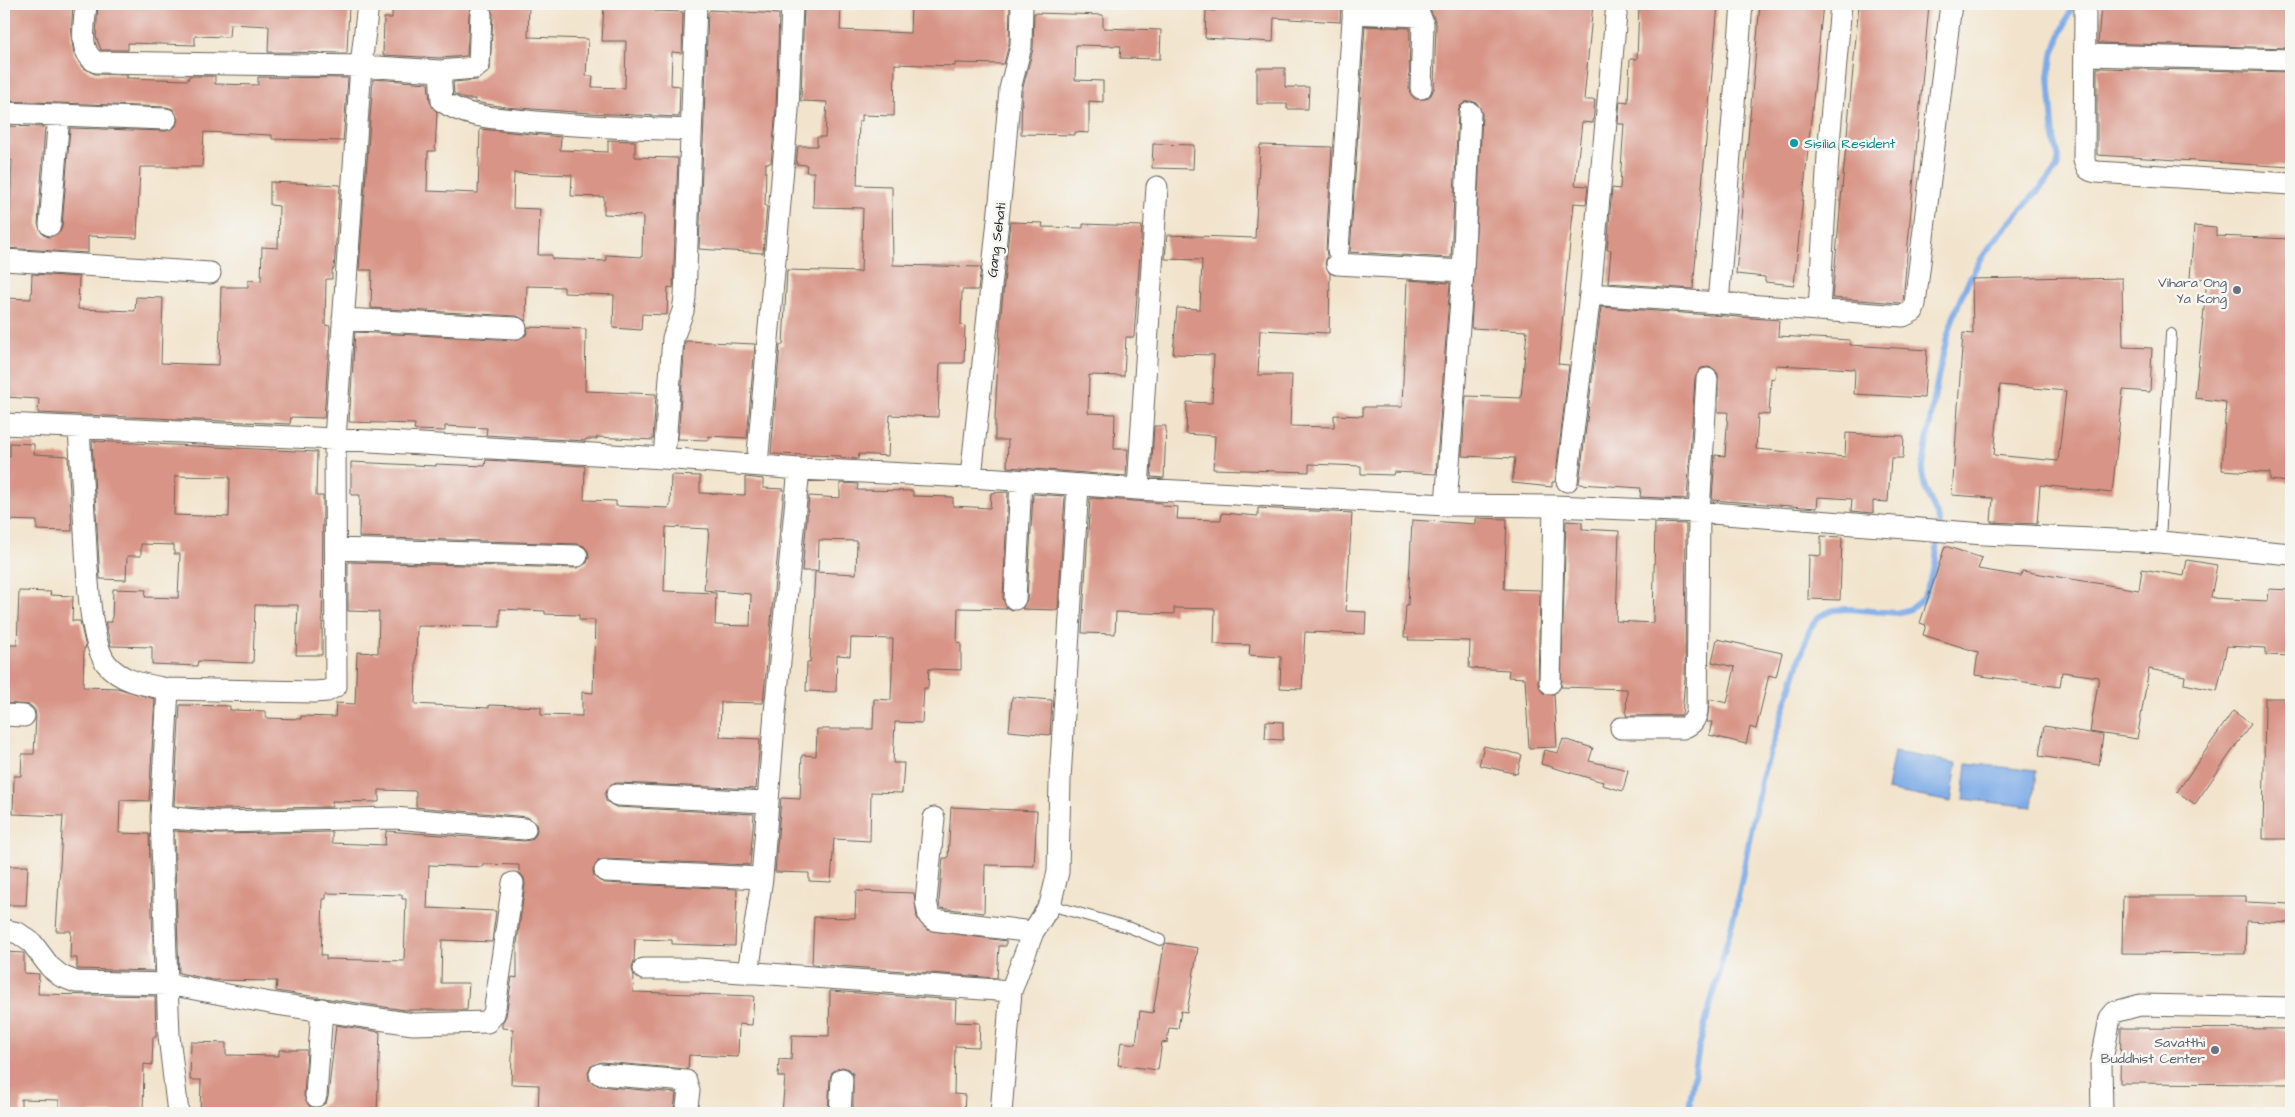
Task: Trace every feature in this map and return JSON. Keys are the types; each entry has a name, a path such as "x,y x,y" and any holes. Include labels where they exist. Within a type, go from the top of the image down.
{"street":[{"path":"86,4 84,49 88,58 96,62 361,66 440,71 475,68 479,65 481,14"},
{"path":"79,428 90,604 100,648 105,661 128,680 168,689 314,692 327,691 336,686 335,439 361,66 368,4"},
{"path":"664,458 673,338 683,311 685,297 696,4"},
{"path":"756,465 788,111 792,4"},
{"name":"Gang Sehati","path":"972,477 1010,89 1021,46 1022,4"},
{"path":"1567,481 1590,294 1617,4"},
{"path":"1718,304 1742,4"},
{"path":"1819,310 1828,155 1842,4"},
{"path":"1590,294 1903,316 1912,311 1915,304 1950,4"},
{"path":"2085,4 2084,160 2086,168 2090,171 2291,184"},
{"path":"1421,88 1423,24 1420,16 1354,9 1338,257 1463,272"},
{"path":"2086,55 2291,60"},
{"path":"440,71 442,101 452,108 479,116 575,126 691,130"},
{"path":"4,113 166,119"},
{"path":"1446,505 1463,272 1470,113"},
{"path":"50,225 58,115"},
{"path":"1138,489 1157,187"},
{"path":"4,260 210,274"},
{"path":"343,319 516,328"},
{"path":"1621,728 1683,728 1690,725 1695,719 1697,711 1699,512 1707,379"},
{"path":"4,424 335,439 664,458 800,469 972,477 1078,486 1446,505 1554,506 1699,512 1984,534 2160,542 2291,554"},
{"path":"748,973 762,878 767,802 800,469"},
{"path":"1015,599 1021,481"},
{"path":"1000,1113 1011,991 1033,932 1050,905 1058,872 1060,779 1078,486"},
{"path":"1550,683 1554,506"},
{"path":"336,549 577,556"},
{"path":"168,689 161,818 169,1036 178,1113"},
{"path":"617,795 767,802"},
{"path":"161,818 219,822 394,818 525,829"},
{"path":"934,818 926,901 929,916 934,920 1033,932"},
{"path":"605,871 762,878"},
{"path":"4,930 18,933 32,943 50,967 62,976 76,982 168,984 270,1003 322,1009 413,1024 487,1022 494,1014 513,883"},
{"path":"644,969 698,969 1011,991"},
{"path":"2102,1113 2101,1065 2110,1018 2115,1012 2140,1005 2291,1008"},
{"path":"316,1096 322,1009"},
{"path":"600,1074 686,1081 689,1091 686,1113"},
{"path":"840,1113 842,1079"}],"lane":[{"path":"2160,542 2171,334"},
{"path":"1050,905 1131,928 1160,940"}],"water":[{"path":"1894,752 1957,763 1951,802 1887,790"},
{"path":"1967,763 2036,771 2032,807 1963,799"}],"building":[{"path":"4,4 73,4 71,36 74,54 82,67 95,74 127,75 127,78 188,80 189,76 215,76 215,84 258,85 258,77 348,78 343,141 272,139 272,135 204,132 202,167 140,167 137,238 88,236 88,253 4,248 4,232 9,233 12,160 4,160 4,126 45,127 38,224 43,235 49,237 60,232 62,226 70,128 166,131 176,126 178,119 173,109 166,107 4,101"},
{"path":"98,4 258,4 296,7 296,4 349,4 347,53 268,52 269,26 230,24 229,37 195,36 195,45 128,43 128,50 101,50 96,36"},
{"path":"392,4 474,4 469,14 467,56 440,58 383,55 384,18 392,18"},
{"path":"488,4 529,4 528,37 588,39 586,76 593,76 592,87 625,88 626,41 602,41 604,4 655,4 655,11 683,12 682,53 672,52 671,85 680,86 679,117 505,107 475,102 475,99 465,99 454,94 453,82 477,80 490,70 493,14"},
{"path":"804,4 841,4 840,30 910,33 911,4 1010,4 1009,44 1004,64 955,63 955,66 895,64 894,116 862,115 862,121 859,121 857,185 892,186 893,265 981,267 978,290 962,290 961,325 965,326 964,363 940,363 938,417 890,415 888,456 859,454 858,459 841,458 841,456 771,454 780,345 783,345 787,270 861,272 863,208 813,207 814,172 806,172 807,165 796,164 798,146 817,146 817,137 825,137 827,102 801,101"},
{"path":"1215,4 1341,4 1340,22 1274,18 1273,42 1205,38 1206,10 1215,11"},
{"path":"1421,4 1593,4 1584,100 1595,100 1593,123 1582,122 1575,185 1588,186 1586,204 1574,203 1558,364 1569,365 1555,482 1552,482 1552,487 1512,483 1515,458 1462,456 1466,396 1521,398 1527,331 1471,328 1482,114 1477,103 1465,102 1460,106 1458,112 1451,258 1350,252 1365,26 1410,28 1410,94 1415,99 1426,99 1431,95 1434,88 1436,24 1428,6"},
{"path":"1639,4 1718,4 1693,289 1608,283 1611,250 1607,250 1612,188 1620,189 1624,124 1618,124 1620,101 1628,102 1630,59 1637,59"},
{"path":"1760,4 1823,4 1794,285 1765,282 1765,277 1736,274"},
{"path":"1859,4 1929,4 1903,301 1900,303 1832,298"},
{"path":"2101,4 2256,4 2291,6 2291,48 2098,43"},
{"path":"710,10 779,14 776,110 771,163 766,163 765,206 767,206 763,253 699,249 708,13"},
{"path":"1034,13 1103,15 1103,28 1161,30 1160,59 1120,58 1121,46 1076,45 1075,80 1103,81 1103,102 1089,101 1089,133 1075,132 1075,135 1021,134 1022,91 1033,49"},
{"path":"1257,68 1285,68 1285,87 1309,87 1308,109 1287,109 1287,104 1257,104"},
{"path":"2097,68 2291,72 2291,167 2097,155"},
{"path":"373,79 428,83 430,102 437,112 435,151 428,151 427,191 478,193 480,129 561,137 560,150 608,152 608,140 635,141 635,157 678,158 673,288 668,287 667,315 642,314 641,330 613,328 614,295 564,293 564,287 527,286 526,321 517,316 371,308 372,270 359,270","holes":["514,173 572,175 571,196 604,197 604,214 643,216 642,257 606,255 606,261 552,259 552,255 538,255 540,209 513,208"]},
{"path":"1153,144 1194,145 1193,169 1152,168"},
{"path":"1260,145 1332,147 1327,256 1325,264 1330,274 1329,333 1260,330 1258,375 1292,375 1290,426 1334,427 1334,415 1363,416 1363,407 1402,407 1407,280 1450,283 1436,474 1394,472 1393,475 1361,474 1361,466 1309,464 1309,472 1213,469 1215,436 1186,434 1187,402 1212,403 1214,355 1173,354 1177,308 1200,309 1202,260 1165,259 1167,235 1255,238"},
{"path":"270,182 340,185 334,269 332,269 332,279 326,279 325,325 330,326 324,418 291,417 290,424 38,413 39,399 4,397 4,298 31,299 32,274 79,277 78,309 135,311 136,297 163,298 161,363 219,365 221,287 248,287 248,280 261,281 262,247 278,248 279,206 270,205"},
{"path":"1010,222 1043,223 1042,227 1083,228 1083,224 1142,226 1134,337 1126,337 1124,376 1089,375 1088,413 1115,414 1114,449 1128,449 1126,476 1007,467 1008,440 995,440 995,416 1000,324"},
{"path":"2194,226 2216,228 2216,236 2291,239 2291,467 2289,482 2270,480 2270,473 2222,470 2226,402 2195,398 2207,279 2190,278"},
{"path":"2122,278 2123,347 2152,348 2150,392 2123,390 2112,493 2040,485 2037,524 1991,522 1993,498 1952,495 1963,333 1973,334 1972,279","holes":["2000,385 2066,391 2058,461 1994,455"]},
{"path":"1601,307 1779,320 1778,336 1850,340 1850,345 1927,350 1924,398 1854,394 1855,369 1776,365 1775,379 1771,378 1769,415 1758,414 1756,449 1845,457 1846,433 1904,436 1903,458 1891,458 1888,502 1873,501 1873,513 1851,511 1852,499 1818,497 1817,508 1712,500 1715,455 1725,456 1728,412 1718,412 1718,374 1714,369 1708,367 1701,368 1695,378 1687,499 1640,497 1641,488 1579,484"},
{"path":"528,327 586,329 585,391 656,394 653,440 597,437 597,439 586,439 585,441 486,435 487,428 445,426 445,431 414,430 415,424 349,422 355,332 515,340 526,335"},
{"path":"685,341 755,344 747,438 709,436 709,440 678,439"},
{"path":"1154,426 1166,426 1164,478 1151,477"},
{"path":"92,441 317,452 316,496 323,496 322,655 296,655 298,605 255,605 253,663 198,661 197,666 152,664 152,647 111,646 105,622 112,622 113,589 146,590 145,597 178,598 180,554 174,554 174,545 141,544 141,556 127,556 126,580 100,579","holes":["175,476 230,477 229,517 174,515"]},
{"path":"10,443 34,444 34,454 68,456 72,531 37,530 37,521 4,520 4,457 10,457"},
{"path":"486,460 585,466 584,500 616,501 616,506 668,508 670,506 671,475 700,476 700,493 745,495 745,477 763,479 763,488 784,489 763,703 721,702 720,737 760,739 756,789 618,783 611,784 605,794 606,801 616,807 754,814 750,865 606,859 599,860 593,870 594,877 604,883 737,889 735,946 672,944 672,940 635,939 632,969 634,976 633,992 754,996 752,1025 739,1024 738,1057 689,1055 688,1069 601,1062 590,1067 588,1073 589,1080 599,1086 676,1093 674,1110 639,1109 639,1113 538,1113 539,1085 511,1084 513,1029 502,1028 502,1023 506,1016 512,977 517,978 517,943 525,885 524,878 519,872 519,865 483,864 483,867 429,865 427,908 496,911 492,942 442,940 441,983 469,983 467,1010 405,1010 276,991 277,981 213,980 179,973 174,831 219,834 332,832 332,843 385,845 386,831 524,841 531,840 535,836 537,830 536,823 527,817 416,807 416,791 379,790 379,802 332,801 332,807 219,809 174,806 180,705 230,706 230,710 266,711 266,718 301,719 301,716 335,717 336,703 355,704 357,652 378,653 379,612 348,611 348,562 577,568 587,563 588,551 584,546 577,544 359,537 360,495 351,495 351,462 485,466","holes":["666,527 709,529 704,590 751,594 750,626 715,625 716,593 664,591","500,609 545,611 545,614 579,615 579,620 595,620 593,693 582,692 582,716 541,715 541,707 489,705 489,708 415,704 417,626 500,627","326,893 402,895 402,899 406,899 404,961 326,959 326,955 321,955 323,899 326,899"]},
{"path":"840,483 858,484 857,490 913,491 913,496 953,497 953,506 990,508 991,493 1008,492 1003,598 1007,609 958,608 957,642 961,643 961,670 929,669 928,688 924,688 922,723 895,722 893,763 904,763 902,793 871,792 870,841 834,839 831,882 809,881 809,873 775,872 781,798 800,799 802,755 816,756 817,729 873,729 874,699 891,700 893,639 851,638 850,656 837,655 836,692 806,691 807,662 810,662 815,572 856,574 857,541 819,540 818,571 802,571 809,496 840,498"},
{"path":"1033,494 1065,496 1058,610 1022,609 1027,600"},
{"path":"1090,498 1162,503 1162,506 1178,507 1177,519 1221,520 1222,513 1258,516 1258,508 1352,513 1346,611 1366,612 1365,634 1305,632 1302,689 1280,688 1281,657 1249,655 1250,645 1214,644 1215,609 1174,608 1174,614 1116,612 1115,634 1082,633"},
{"path":"1476,518 1507,519 1504,589 1540,590 1538,683 1543,693 1554,694 1557,747 1529,748 1525,678 1508,677 1509,670 1469,668 1470,641 1408,640 1409,637 1404,637 1406,605 1408,605 1412,520 1476,524"},
{"path":"1566,521 1582,522 1582,529 1619,531 1616,621 1653,623 1655,523 1686,524 1685,679 1682,715 1626,716 1627,689 1561,687"},
{"path":"1821,536 1842,537 1840,600 1808,599 1809,555 1821,556"},
{"path":"1945,546 1982,558 1978,569 2021,576 2022,571 2139,590 2142,569 2184,576 2187,560 2217,565 2211,598 2268,601 2269,589 2291,590 2291,656 2266,655 2266,648 2227,646 2217,691 2184,684 2185,676 2149,669 2137,739 2090,732 2099,677 2062,672 2060,687 1975,675 1978,652 1923,635 1926,625 1920,623"},
{"path":"19,591 51,592 50,595 73,596 72,621 80,621 86,648 84,648 83,687 117,688 155,699 149,801 120,800 119,833 149,834 154,971 77,969 77,958 70,958 71,931 56,931 63,816 13,814 14,776 21,776 22,754 34,754 36,716 35,710 30,705 4,703 4,645 17,645"},
{"path":"1717,639 1782,653 1776,677 1769,675 1756,729 1750,727 1746,744 1709,735 1712,722 1707,722 1710,699 1727,703 1735,667 1712,662"},
{"path":"1012,697 1052,700 1050,735 1009,731"},
{"path":"2265,698 2291,698 2291,839 2263,839"},
{"path":"2233,711 2251,724 2195,804 2177,792"},
{"path":"1266,721 1283,722 1283,740 1265,739"},
{"path":"2044,726 2103,735 2099,765 2039,756"},
{"path":"1563,739 1593,748 1589,761 1628,770 1623,791 1602,785 1603,782 1541,764 1544,750 1558,753"},
{"path":"1484,746 1522,755 1517,774 1479,765"},
{"path":"951,807 1037,811 1034,866 985,865 984,913 940,908 943,858 948,858"},
{"path":"4,866 28,866 26,905 4,905"},
{"path":"856,891 914,893 917,918 927,930 1006,941 1006,946 999,946 997,978 812,964 814,917 855,918"},
{"path":"2123,896 2246,896 2246,902 2291,904 2291,923 2246,921 2245,954 2122,953"},
{"path":"1166,943 1198,948 1187,1012 1181,1011 1178,1029 1169,1028 1167,1043 1162,1042 1158,1070 1118,1065 1121,1042 1136,1044 1140,1011 1153,1013"},
{"path":"4,952 24,953 24,973 39,974 38,994 155,996 156,1037 153,1037 152,1065 144,1064 143,1113 59,1113 59,1100 21,1099 21,1113 4,1113"},
{"path":"830,991 956,1000 955,1022 980,1023 979,1047 955,1046 954,1094 965,1095 964,1112 853,1113 853,1074 849,1069 842,1067 832,1072 830,1078 828,1113 782,1113 785,1077 778,1077 779,1059 791,1060 792,1035 829,1036"},
{"path":"336,1025 380,1032 377,1113 200,1113 201,1080 190,1080 191,1042 226,1043 226,1055 279,1056 279,1050 307,1050 304,1096 309,1106 316,1108 326,1103 328,1097"},
{"path":"2121,1028 2291,1029 2291,1084 2120,1083"}],"waterway":[{"path":"1688,1113 1699,1047 1736,908 1761,780 1810,628 1820,616 1833,610 1848,609 1896,613 1910,609 1923,599 1935,567 1940,522 1925,488 1922,473 1942,357 1960,300 1972,274 1996,239 2057,168 2059,158 2054,138 2049,77 2052,56 2073,4"}],"place":[{"name":"Sisilia Resident","path":"1794,143"},
{"name":"Vihara Ong Ya Kong","path":"2237,290"},
{"name":"Savatthi Buddhist Center","path":"2215,1050"}]}
